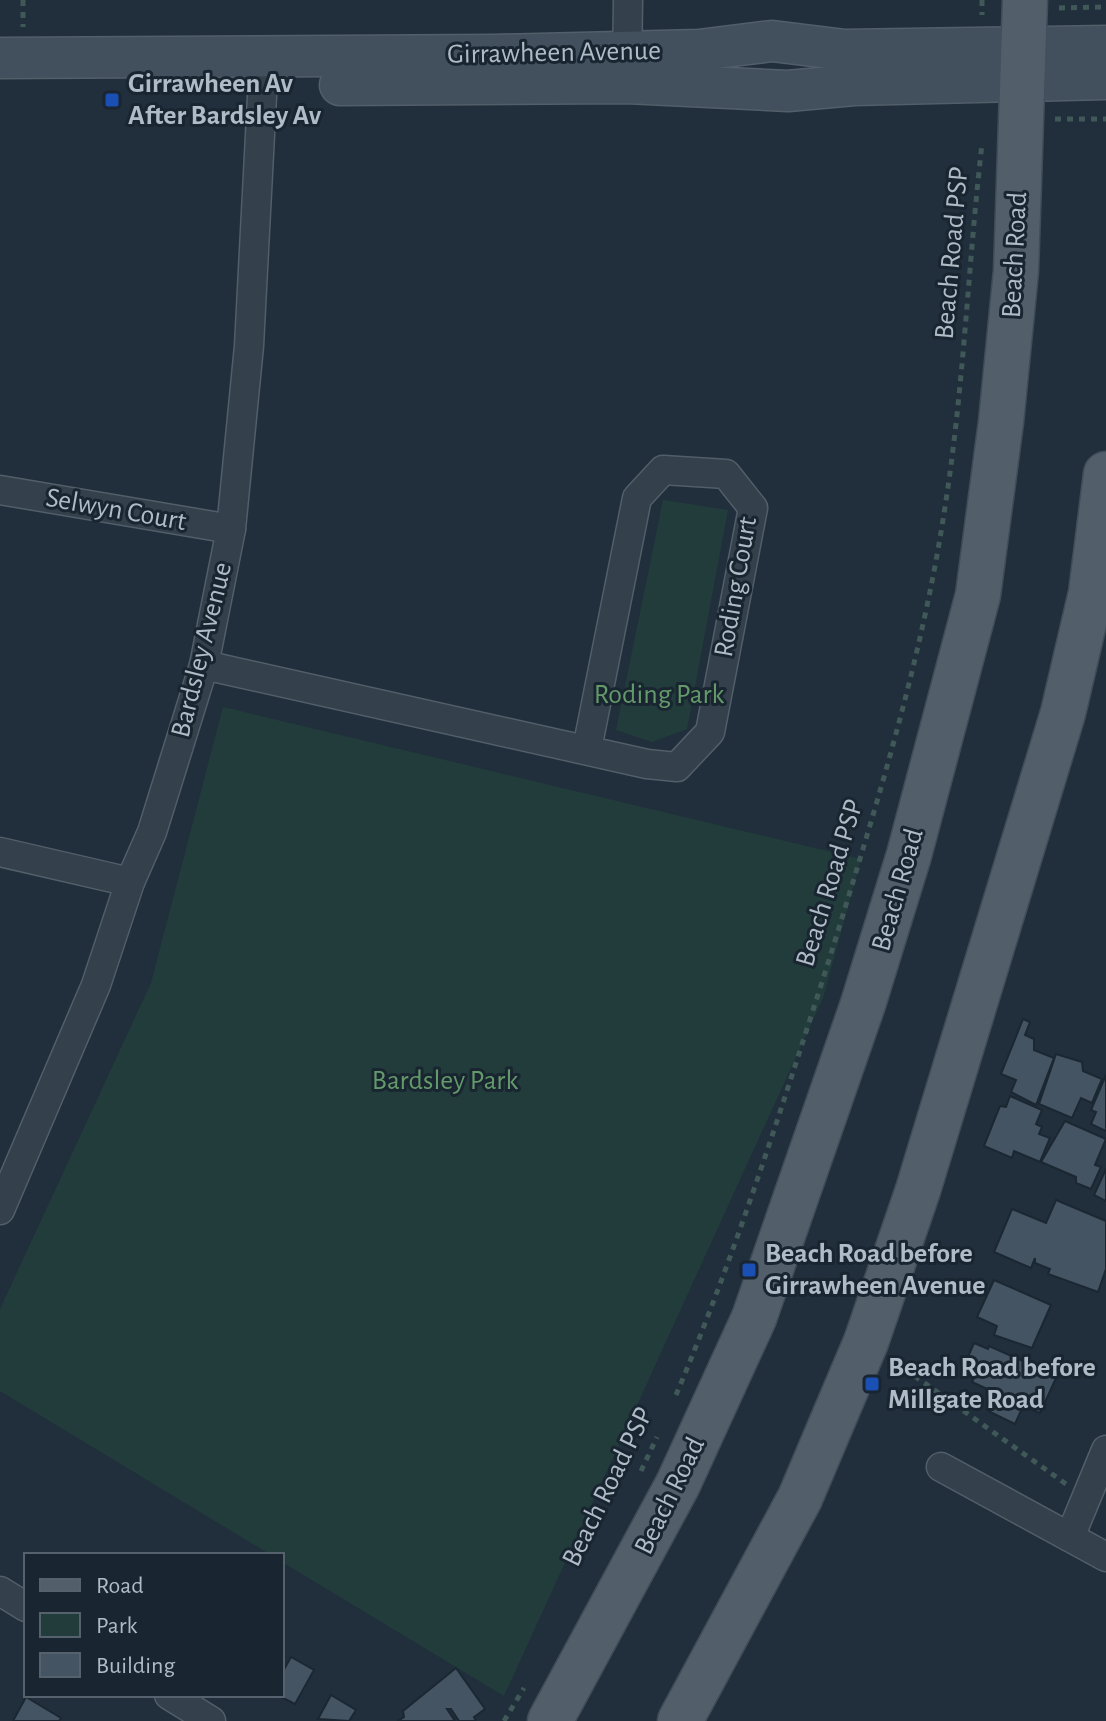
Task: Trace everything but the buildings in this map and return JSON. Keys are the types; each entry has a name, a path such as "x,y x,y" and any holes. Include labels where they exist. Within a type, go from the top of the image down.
{"main road":[{"name":"Beach Road","path":"550,1721 678,1484 754,1318 863,1004 909,855 978,595 1001,422 1016,271 1011,58 1025,0"},
{"name":"Girrawheen Avenue","path":"0,84 263,72 627,67 788,91 854,85 1011,58 1106,46"},
{"name":"Girrawheen Avenue","path":"0,58 263,72"},
{"name":"Girrawheen Avenue","path":"1011,58 1106,79"},
{"path":"680,1721 800,1498 866,1342 923,1175 1063,713 1091,593 1106,474"}],"street":[{"path":"627,67 628,0"},
{"name":"Bardsley Avenue","path":"0,1210 96,985 130,882 152,832 204,665 231,529 249,346 263,72"},
{"name":"Roding Court","path":"204,665 647,764 677,767 710,732 753,508 726,474 663,470 637,498 587,749"},
{"name":"Selwyn Court","path":"0,490 231,529"},
{"path":"0,852 130,882"},
{"path":"1070,1537 1106,1450"},
{"path":"941,1467 1106,1557"},
{"path":"0,1591 24,1606"},
{"path":"172,1697 211,1721"}],"path":[{"path":"982,0 1011,58"},
{"name":"Beach Road PSP","path":"671,1406 739,1238 866,840 912,669 951,464 983,134"},
{"path":"866,1342 1086,1499"},
{"name":"Beach Road PSP","path":"635,1484 659,1432"},
{"path":"504,1721 526,1685"}],"green space":[{"name":"Roding Park","path":"663,500 728,510 687,729 652,742 616,730"},
{"name":"Bardsley Park","path":"223,707 861,859 823,998 504,1696 284,1563 284,1553 268,1553 0,1391 0,1309 151,983"}],"place":[{"name":"Girrawheen Av After Bardsley Av","path":"112,100"},
{"name":"Beach Road before Girrawheen Avenue","path":"749,1270"},
{"name":"Beach Road before Millgate Road","path":"872,1384"}]}
